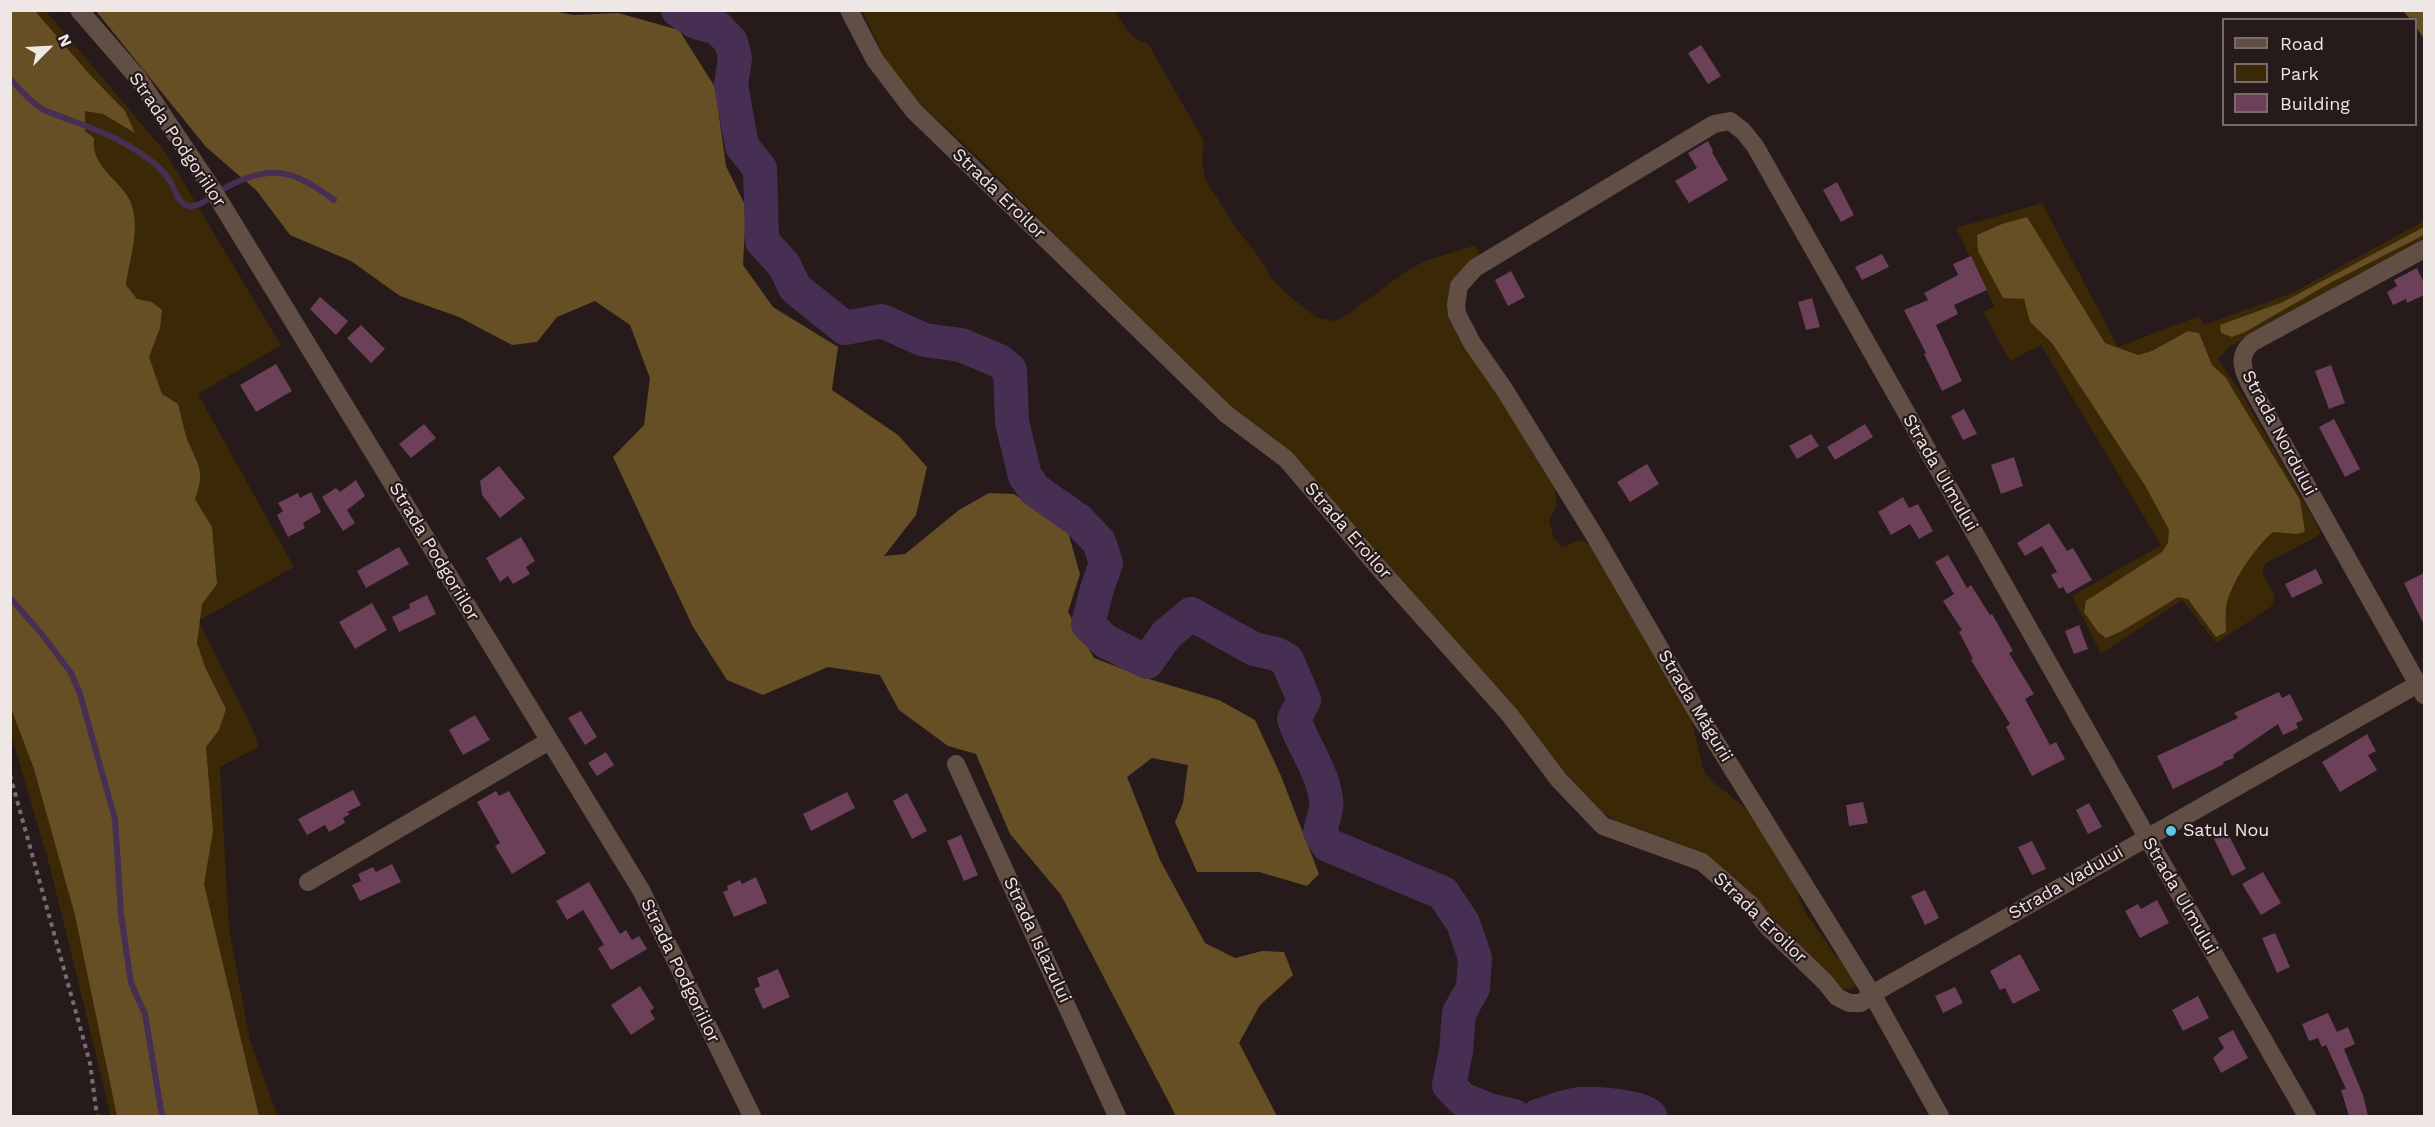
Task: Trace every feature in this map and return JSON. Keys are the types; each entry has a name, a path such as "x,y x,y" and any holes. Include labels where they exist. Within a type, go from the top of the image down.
{"street":[{"name":"Strada Podgoriilor","path":"79,10 138,78 212,187 641,890 752,1116"},
{"name":"Strada Eroilor","path":"849,10 875,60 913,110 1226,414 1286,459 1378,567 1509,714 1559,780 1603,826 1702,862 1750,904 1767,926 1826,982 1837,997 1850,1003 1861,1003 1872,994"},
{"name":"Strada Ulmului","path":"1457,295 1463,279 1475,268 1714,124 1730,121 1743,131 1755,146 2146,837 2307,1116"},
{"name":"Strada Nordului","path":"2421,689 2254,392 2242,364 2246,348 2253,342 2424,249"},
{"name":"Strada Măgurii","path":"1457,295 1457,314 1473,343 1563,485 1694,707 1872,994 1940,1116"},
{"name":"Strada Vadului","path":"1872,994 2146,837 2421,689"},
{"path":"308,882 549,741"},
{"name":"Strada Islazului","path":"956,764 1117,1116"}],"path":[{"path":"10,775 90,1063 98,1116"}],"green space":[{"path":"10,11 46,11 166,153 281,345 198,394 294,567 198,621 251,725 259,747 220,767 229,928 250,1041 278,1116 111,1116 50,867 11,734"},
{"path":"863,11 1115,11 1132,35 1147,42 1204,141 1202,162 1205,179 1235,226 1259,257 1272,279 1317,318 1335,321 1347,315 1408,270 1425,261 1476,245 1481,258 1451,285 1476,358 1555,489 1557,504 1549,521 1554,539 1562,547 1581,540 1590,545 1682,681 1704,772 1742,805 1775,845 1798,883 1799,898 1804,910 1835,955 1849,968 1856,987 1845,990 1833,984 1790,935 1706,859 1680,844 1624,826 1602,812 1582,794 1508,699 1436,621 1303,466 1211,392 983,162 892,75"},
{"path":"2042,203 2118,347 2199,316 2204,325 2292,293 2424,221 2424,240 2344,281 2325,295 2255,331 2227,349 2218,359 2242,394 2321,532 2316,537 2266,563 2262,571 2275,597 2271,607 2216,643 2182,600 2101,654 2072,596 2161,545 2041,345 2010,361 1983,312 1994,306 1956,228"}],"shaded area":[{"path":"547,10 574,15 618,13 679,30 715,87 726,166 746,207 743,265 773,307 838,347 832,390 898,435 927,467 916,515 884,556 905,554 959,510 989,493 1014,494 1068,532 1080,574 1068,612 1094,658 1149,679 1219,700 1255,720 1281,776 1319,874 1307,886 1259,872 1197,872 1175,822 1183,803 1188,765 1152,758 1127,777 1160,860 1205,943 1235,958 1262,951 1284,952 1293,975 1260,1005 1239,1043 1277,1116 1176,1116 1061,895 1010,834 976,754 948,746 899,710 880,675 828,667 763,695 727,680 693,627 613,457 644,425 650,378 630,325 595,301 557,317 537,342 512,345 459,317 400,296 351,261 290,235 257,191 206,147 96,11"},
{"path":"10,11 35,11 91,76 125,111 135,133 103,114 85,111 85,131 94,138 97,158 123,190 132,206 135,225 126,285 137,299 152,302 162,310 160,328 149,357 162,394 178,404 186,436 199,466 200,480 195,499 212,527 217,584 202,604 197,643 205,667 226,709 219,730 206,747 213,831 204,884 259,1116 117,1116 75,915 34,769 11,708"},
{"path":"2403,11 2424,11 2424,39 2417,28 2417,18 2409,18"},
{"path":"2027,217 2105,343 2138,355 2152,351 2188,331 2199,333 2212,365 2226,378 2300,500 2305,532 2297,534 2273,532 2258,547 2237,578 2228,599 2226,632 2216,637 2188,599 2178,597 2122,631 2106,638 2098,632 2084,612 2086,601 2162,552 2168,543 2169,530 2146,487 2052,343 2030,322 2024,299 2003,298 1978,251 1977,235 2002,224"},
{"path":"2424,227 2424,235 2332,282 2245,332 2232,337 2221,333 2220,325 2283,302"}],"building":[{"path":"1701,45 1721,76 1708,84 1688,53"},
{"path":"1708,141 1728,180 1689,203 1675,181 1697,168 1688,153"},
{"path":"1837,182 1854,215 1841,222 1823,190"},
{"path":"1882,254 1889,267 1862,280 1855,267"},
{"path":"1971,256 1987,290 1954,305 1958,314 1936,325 1962,381 1942,391 1904,310 1928,300 1924,293 1958,275 1953,264"},
{"path":"2417,268 2424,283 2424,295 2407,303 2406,299 2393,305 2387,292 2397,286 2394,280"},
{"path":"1511,271 1525,297 1508,306 1495,280"},
{"path":"320,297 348,321 336,335 310,309"},
{"path":"1812,298 1820,327 1806,330 1798,302"},
{"path":"361,325 385,349 371,363 347,338"},
{"path":"276,364 292,391 256,412 240,385"},
{"path":"2331,365 2345,403 2329,409 2315,371"},
{"path":"1964,409 1977,434 1963,440 1951,416"},
{"path":"2334,419 2360,469 2345,477 2319,427"},
{"path":"424,424 436,438 411,458 399,444"},
{"path":"1865,424 1873,437 1835,460 1827,447"},
{"path":"1811,434 1819,446 1797,459 1789,446"},
{"path":"2014,457 2023,486 2001,494 1991,465"},
{"path":"1647,464 1659,484 1630,502 1617,482"},
{"path":"499,466 525,498 500,518 482,495 480,481"},
{"path":"356,480 365,496 347,510 355,523 343,531 322,497 336,488 340,492"},
{"path":"311,492 321,512 303,523 305,528 288,537 277,515 283,511 278,503 298,493 300,498"},
{"path":"1903,497 1909,508 1918,504 1933,531 1919,539 1910,524 1891,535 1878,512"},
{"path":"2049,523 2067,551 2073,548 2092,580 2067,594 2063,587 2059,589 2051,575 2057,572 2042,546 2025,556 2017,543"},
{"path":"521,537 535,561 526,567 530,574 513,584 508,576 500,582 486,558"},
{"path":"399,547 409,564 366,588 357,571"},
{"path":"1948,555 1967,588 1971,585 1990,615 1992,614 2013,651 2009,653 2034,694 2025,699 2050,745 2056,742 2065,759 2032,776 2006,727 2010,724 1971,660 1973,659 1959,632 1962,630 1943,601 1954,594 1935,562"},
{"path":"2316,569 2323,583 2292,598 2285,584"},
{"path":"2424,573 2424,625 2404,583"},
{"path":"427,595 436,614 399,632 392,617 410,608 409,604"},
{"path":"372,603 387,630 355,649 339,622"},
{"path":"2079,625 2088,649 2074,654 2065,631"},
{"path":"2279,692 2282,698 2290,694 2303,720 2296,723 2298,728 2283,735 2278,724 2233,755 2234,758 2173,789 2157,756 2238,718 2234,713"},
{"path":"581,711 597,737 585,745 568,718"},
{"path":"475,715 490,740 463,755 449,730"},
{"path":"2367,734 2376,751 2368,755 2377,770 2340,792 2322,762"},
{"path":"606,752 614,765 597,776 588,763"},
{"path":"353,790 361,805 347,812 350,814 343,818 345,823 329,832 325,825 307,835 298,819"},
{"path":"496,791 499,796 509,791 546,853 512,874 495,846 500,843 477,802"},
{"path":"847,792 855,808 811,831 803,814"},
{"path":"907,793 927,831 912,839 893,801"},
{"path":"1863,802 1868,823 1849,826 1846,805"},
{"path":"2089,803 2102,827 2088,834 2076,810"},
{"path":"2227,832 2246,869 2232,876 2214,839"},
{"path":"961,835 978,875 964,881 947,841"},
{"path":"2032,841 2046,869 2032,875 2018,847"},
{"path":"392,864 401,882 360,901 352,885 361,881 358,874 373,867 376,872"},
{"path":"2263,872 2281,903 2261,915 2242,884"},
{"path":"756,877 767,903 734,917 723,892 728,890 727,886 740,880 742,884"},
{"path":"589,882 620,934 626,930 632,940 639,936 647,949 611,970 598,948 604,945 583,910 567,920 556,901"},
{"path":"1925,890 1939,918 1925,925 1911,896"},
{"path":"2157,900 2169,923 2140,938 2125,911 2138,904 2141,909"},
{"path":"2275,933 2290,967 2277,973 2262,938"},
{"path":"2020,954 2040,990 2013,1004 2005,988 2000,990 1990,971"},
{"path":"778,969 790,997 763,1009 754,989 760,986 757,978"},
{"path":"640,986 654,1008 650,1011 655,1019 631,1035 611,1005"},
{"path":"1955,987 1963,1003 1943,1013 1935,996"},
{"path":"2198,996 2209,1018 2183,1031 2172,1010"},
{"path":"2328,1013 2337,1032 2348,1027 2355,1044 2344,1049 2363,1095 2368,1116 2349,1116 2341,1090 2346,1089 2326,1045 2322,1047 2318,1038 2309,1041 2302,1024"},
{"path":"2233,1030 2248,1058 2221,1073 2213,1058 2224,1048 2218,1038"}],"waterway":[{"path":"678,10 696,22 718,28 731,42 735,58 731,85 742,146 760,169 762,241 784,265 795,288 845,328 882,321 924,340 961,345 999,361 1010,370 1012,422 1025,476 1035,490 1078,520 1099,542 1106,563 1088,624 1105,641 1147,662 1166,635 1191,614 1254,649 1276,654 1287,660 1304,700 1294,719 1324,788 1326,811 1320,832 1328,845 1443,893 1463,923 1475,958 1473,988 1459,1013 1456,1051 1449,1085 1462,1099 1489,1110 1514,1116"},
{"path":"10,79 30,100 44,110 106,134 144,156 164,173 178,198 188,206 201,203 241,180 269,173 294,176 334,200"},
{"path":"10,598 41,633 71,673 80,694 115,819 121,914 131,983 145,1014 162,1116"},
{"path":"1538,1116 1580,1104 1627,1108 1650,1116"}],"place":[{"name":"Satul Nou","path":"2171,831"}]}
